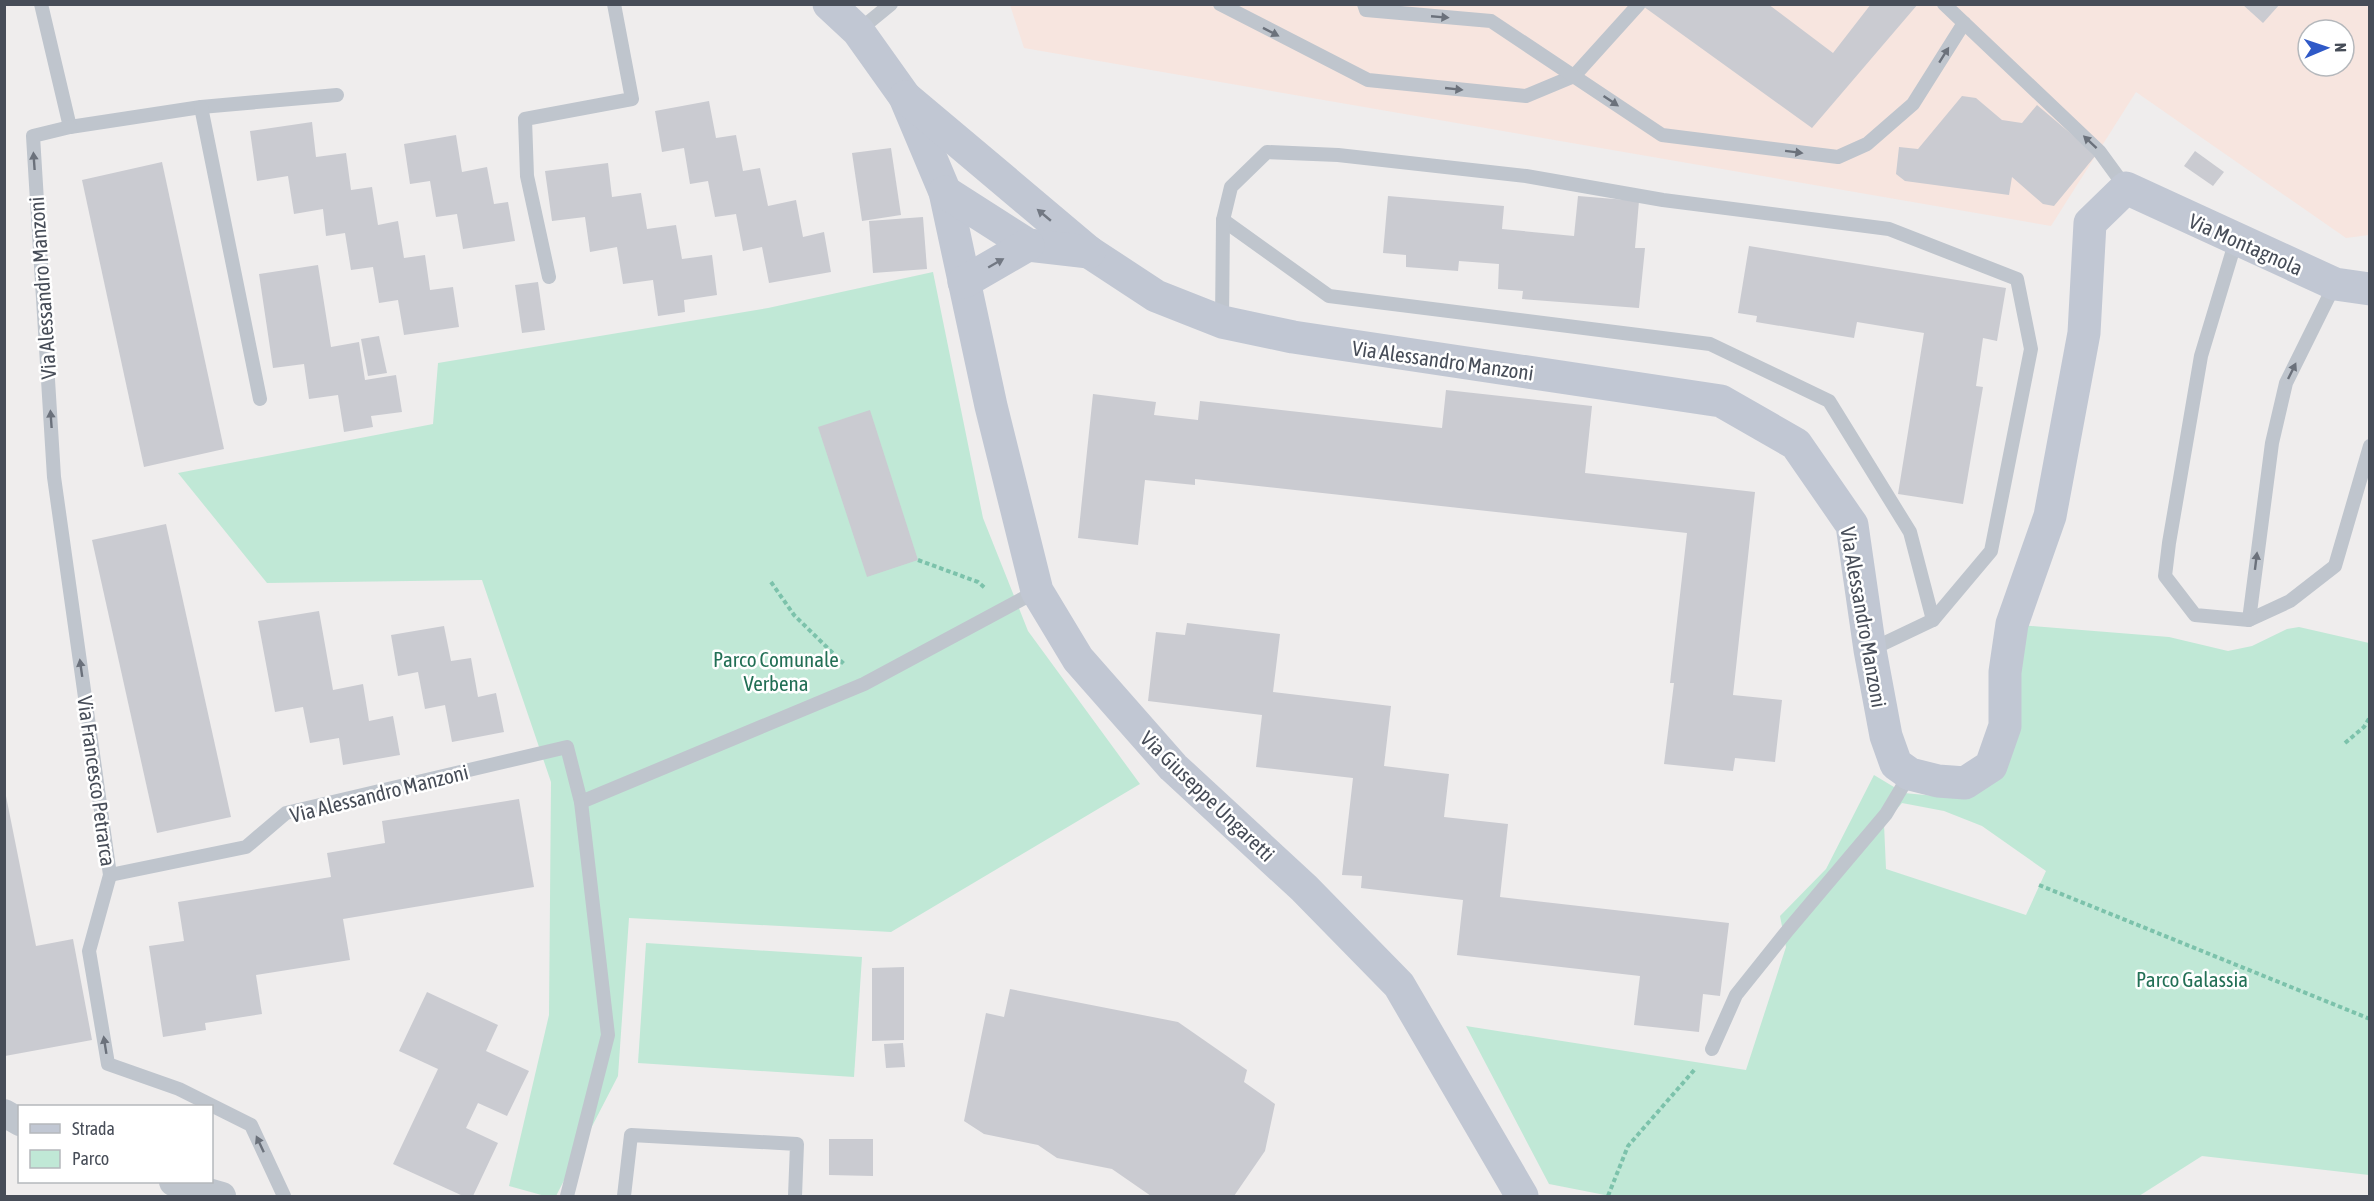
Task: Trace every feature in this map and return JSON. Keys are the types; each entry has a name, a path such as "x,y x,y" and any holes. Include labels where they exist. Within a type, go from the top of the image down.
{"street":[{"name":"Via Alessandro Manzoni","path":"829,4 858,31 905,97 945,192 1028,244 1089,252"},
{"name":"Via Alessandro Manzoni","path":"905,97 1089,252 1155,296 1222,322 1293,338 1720,401 1796,444 1852,525 1870,650 1886,736 1896,764 1910,774"},
{"path":"945,192 1010,186"},
{"name":"Via Montagnola","path":"2126,188 2335,284 2370,289"},
{"path":"1910,774 1938,781 1965,783 1991,766 2005,726 2005,672 2012,624 2050,516 2084,333 2090,223 2126,188"},
{"name":"Via Giuseppe Ungaretti","path":"945,192 991,405 1037,591 1078,659 1173,767 1304,888 1399,985 1522,1197"},
{"path":"964,282 1028,244"},
{"path":"4,1113 18,1121"},
{"path":"176,1183 222,1197"}],"lane":[{"path":"41,4 70,127"},
{"path":"549,277 527,176 525,119 632,99 615,4"},
{"path":"858,31 891,4"},
{"path":"1220,4 1368,80 1526,96 1574,76 1640,4"},
{"path":"1364,4 1366,10 1491,21 1662,135 1838,157 1867,144 1913,104 1964,23"},
{"path":"1944,4 2099,151 2126,188"},
{"name":"Via Alessandro Manzoni","path":"54,477 33,136 70,127 201,107 337,95"},
{"path":"201,107 260,399"},
{"path":"1222,322 1224,220 1231,187 1267,152 1338,155 1526,176 1663,200 1889,229 2018,279 2031,349 1991,551 1933,620 1870,650"},
{"path":"1224,220 1329,296 1710,344 1829,401 1910,532 1933,620"},
{"path":"2236,240 2201,356 2169,543 2166,576 2195,615 2249,620 2289,602 2335,566 2366,469 2370,446"},
{"path":"2249,620 2272,443 2286,383 2335,284"},
{"name":"Via Francesco Petrarca","path":"54,477 110,875 89,951 108,1064 179,1089 211,1105"},
{"path":"567,1197 609,1035 581,801 864,684 1037,591"},
{"name":"Via Alessandro Manzoni","path":"110,875 246,847 286,813 567,747 581,801"},
{"path":"1712,1049 1737,995 1788,930 1886,814 1910,774"},
{"name":"Via Francesco Petrarca","path":"213,1106 251,1125 284,1197"},
{"path":"624,1197 631,1135 797,1144 795,1197"}],"path":[{"path":"918,560 978,582 1008,606"},
{"path":"771,582 794,615 864,684"},
{"path":"2345,743 2364,727 2370,717"},
{"path":"2039,885 2370,1019"},
{"path":"1608,1197 1628,1146 1712,1049"}],"shaded area":[{"path":"1010,5 2369,5 2369,235 2346,238 2136,92 2051,226 1024,48"}],"green space":[{"name":"Parco Comunale Verbena","path":"933,272 983,518 1028,631 1140,784 891,932 629,918 618,1076 556,1196 545,1196 509,1186 549,1015 551,782 482,580 267,583 178,473 433,424 438,363 768,308"},
{"name":"Parco Galassia","path":"2020,625 2169,637 2228,651 2252,646 2287,629 2299,627 2369,643 2369,1175 2202,1156 2139,1196 1610,1196 1549,1184 1466,1026 1746,1070 1786,947 1780,916 1826,869 1874,775 1904,793 1974,796","holes":["1902,803 1944,811 1982,826 2046,871 2026,915 1886,869 1884,824"]},
{"path":"646,943 862,957 854,1077 638,1063"}],"building":[{"path":"1640,4 1768,4 1833,53 1871,4 1918,4 1812,128"},
{"path":"2242,4 2280,4 2263,23"},
{"path":"1962,96 1976,98 2002,120 2022,123 2037,105 2096,155 2054,206 2043,204 2012,177 2009,195 1905,181 1896,174 1899,147 1918,149"},
{"path":"709,101 716,138 736,135 743,171 760,168 768,206 796,200 803,237 824,232 831,272 769,283 762,247 743,251 736,214 715,217 708,181 690,184 684,148 662,152 655,111"},
{"path":"312,122 316,157 346,153 351,190 372,187 378,225 398,221 404,258 425,255 430,290 453,287 459,327 404,335 398,300 379,303 373,267 351,270 345,233 326,236 323,209 294,214 288,176 257,181 250,131"},
{"path":"456,135 462,172 487,167 494,204 508,202 515,241 463,249 457,214 436,217 430,181 410,184 404,144"},
{"path":"891,148 901,215 862,221 852,153"},
{"path":"2195,151 2224,172 2213,186 2184,166"},
{"path":"162,162 224,449 144,467 82,180"},
{"path":"608,163 612,197 641,193 647,229 676,225 682,259 712,255 717,295 684,300 685,312 658,316 653,280 623,284 617,247 590,252 585,217 552,221 545,171"},
{"path":"1388,196 1504,206 1502,229 1574,236 1578,196 1639,201 1635,248 1645,248 1639,308 1522,299 1523,291 1498,289 1499,264 1459,261 1458,271 1406,267 1406,255 1383,253"},
{"path":"923,217 927,269 873,273 869,221"},
{"path":"1749,246 2006,288 1997,341 1983,338 1976,386 1983,387 1963,504 1898,494 1924,333 1857,322 1854,338 1756,322 1757,316 1738,313"},
{"path":"318,265 331,347 359,342 365,380 396,375 402,412 371,416 373,427 344,432 338,395 309,399 304,364 273,368 259,274"},
{"path":"538,282 545,330 522,333 515,285"},
{"path":"379,336 387,373 368,376 361,339"},
{"path":"1446,390 1592,406 1585,473 1755,492 1733,695 1782,700 1775,762 1735,758 1733,771 1664,764 1674,683 1670,683 1687,533 1195,479 1195,485 1145,480 1138,545 1078,538 1093,394 1156,402 1154,415 1198,420 1200,401 1442,428"},
{"path":"870,410 918,560 867,577 818,427"},
{"path":"166,524 231,817 157,833 92,540"},
{"path":"319,611 333,690 363,684 369,721 393,716 400,755 343,765 339,738 310,743 303,707 275,712 258,621"},
{"path":"1187,623 1280,634 1273,692 1391,706 1384,766 1449,774 1444,817 1508,824 1500,897 1729,923 1720,996 1703,994 1699,1032 1634,1025 1640,976 1457,955 1463,900 1361,888 1362,876 1342,875 1353,778 1256,767 1262,715 1148,701 1156,632 1185,635"},
{"path":"444,626 451,661 471,658 478,697 496,693 504,732 452,742 445,705 425,709 418,672 398,676 391,635"},
{"path":"4,786 36,946 73,939 92,1040 5,1056"},
{"path":"519,799 534,887 343,919 350,960 256,975 262,1014 205,1023 206,1030 163,1037 149,946 184,941 178,902 331,877 327,853 385,843 382,821"},
{"path":"904,967 904,1040 872,1041 872,968"},
{"path":"1010,989 1178,1022 1247,1070 1244,1082 1275,1104 1265,1151 1234,1196 1151,1196 1112,1169 1057,1158 1038,1145 984,1134 964,1121 986,1013 1004,1017"},
{"path":"427,992 498,1025 486,1051 529,1071 507,1116 478,1103 466,1128 498,1143 473,1196 463,1196 393,1164 438,1069 399,1051"},
{"path":"903,1043 905,1067 886,1068 884,1044"},
{"path":"829,1139 873,1139 873,1176 829,1175"}]}
